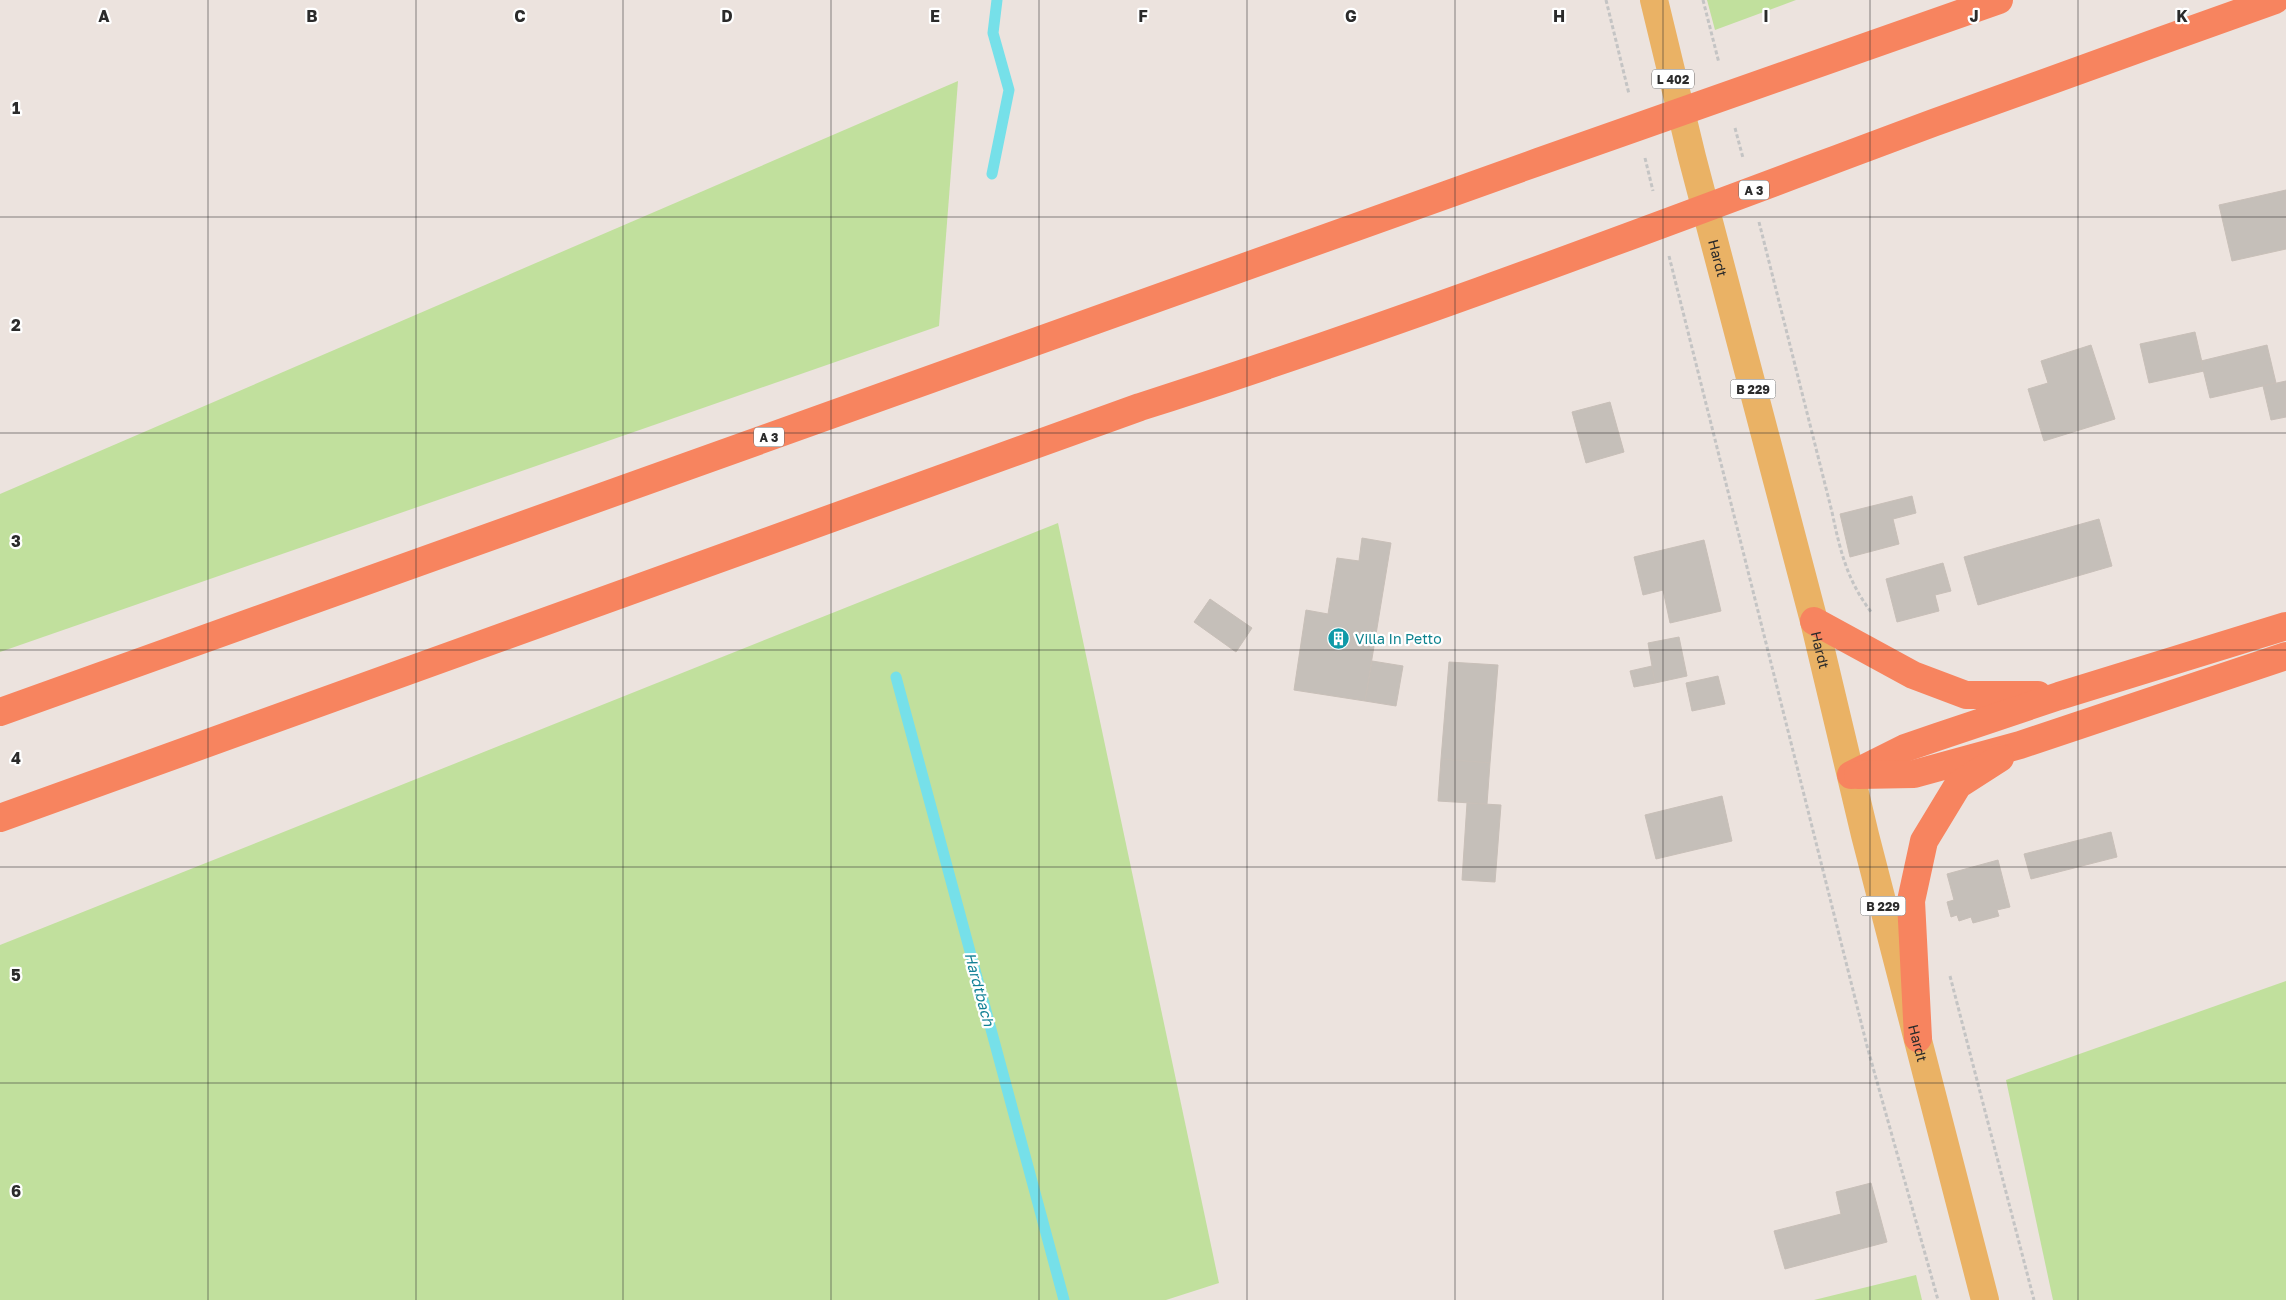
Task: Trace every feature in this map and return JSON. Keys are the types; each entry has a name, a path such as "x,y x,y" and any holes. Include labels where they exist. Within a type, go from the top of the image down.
{"highway":[{"name":"A 3","path":"0,712 1538,162 1999,0"},
{"name":"A 3","path":"0,818 1140,407 1275,364 1573,258 1936,122 2275,0"},
{"path":"1814,621 1913,675 1966,695 2059,696"},
{"path":"1851,775 1906,748 2059,696 2286,626"},
{"path":"1851,775 1914,774 2020,745 2286,656"},
{"path":"1918,1038 1911,901 1924,841 1958,785 2020,745"}],"main road":[{"name":"Hardt","path":"1654,0 1692,157 1814,621 1851,775 1985,1300"}],"path":[{"path":"1606,0 1630,96"},
{"path":"1703,0 1720,68"},
{"path":"1734,125 1744,162"},
{"path":"1644,153 1656,201"},
{"path":"1758,219 1832,512 1842,560 1856,591 1871,612 1878,618"},
{"path":"1667,248 1865,1036 1938,1300"},
{"path":"1948,968 2034,1300"}],"green space":[{"path":"1707,0 1796,0 1715,30"},
{"path":"958,81 939,326 0,652 0,494"},
{"path":"1058,523 1219,1283 1166,1300 0,1300 0,945"},
{"path":"2286,981 2286,1300 2053,1300 2006,1080"},
{"path":"1916,1275 1922,1300 1814,1300"}],"building":[{"path":"2286,190 2286,249 2232,261 2219,205"},
{"path":"2195,332 2204,371 2149,383 2140,344"},
{"path":"2091,345 2115,419 2044,441 2028,389 2048,383 2041,361"},
{"path":"2267,345 2276,383 2210,398 2201,361"},
{"path":"2286,381 2286,417 2271,420 2263,386"},
{"path":"1610,402 1624,452 1586,463 1572,412"},
{"path":"1912,496 1916,513 1893,519 1899,544 1850,557 1840,514"},
{"path":"2099,519 2112,566 1978,605 1964,557"},
{"name":"Villa In Petto","path":"1362,538 1391,543 1365,701 1294,690 1306,610 1328,614 1337,558 1359,561"},
{"path":"1704,540 1721,611 1670,623 1663,590 1643,595 1634,557"},
{"path":"1943,563 1951,591 1935,595 1939,611 1897,622 1886,579"},
{"path":"1210,599 1252,628 1236,652 1194,622"},
{"path":"1679,637 1687,676 1655,683 1648,643"},
{"path":"1372,661 1403,666 1396,706 1365,701"},
{"path":"1449,662 1498,665 1490,763 1441,759"},
{"path":"1652,666 1655,683 1634,687 1630,671"},
{"path":"1718,676 1725,704 1692,711 1686,683"},
{"path":"1441,759 1490,763 1487,804 1438,801"},
{"path":"1722,796 1732,841 1656,859 1645,815"},
{"path":"1467,803 1501,805 1495,882 1462,880"},
{"path":"2111,832 2117,857 2031,879 2024,854"},
{"path":"1998,860 2010,907 1997,910 1999,916 1973,923 1971,917 1959,921 1957,915 1951,917 1947,902 1954,900 1947,874"},
{"path":"1871,1183 1887,1242 1785,1269 1774,1231 1841,1214 1836,1192"}],"waterway":[{"name":"Hardtbach","path":"992,174 1009,90 993,33 997,0"},
{"name":"Hardtbach","path":"896,677 1064,1300"}],"place":[{"name":"Villa In Petto","path":"1339,638"}]}
